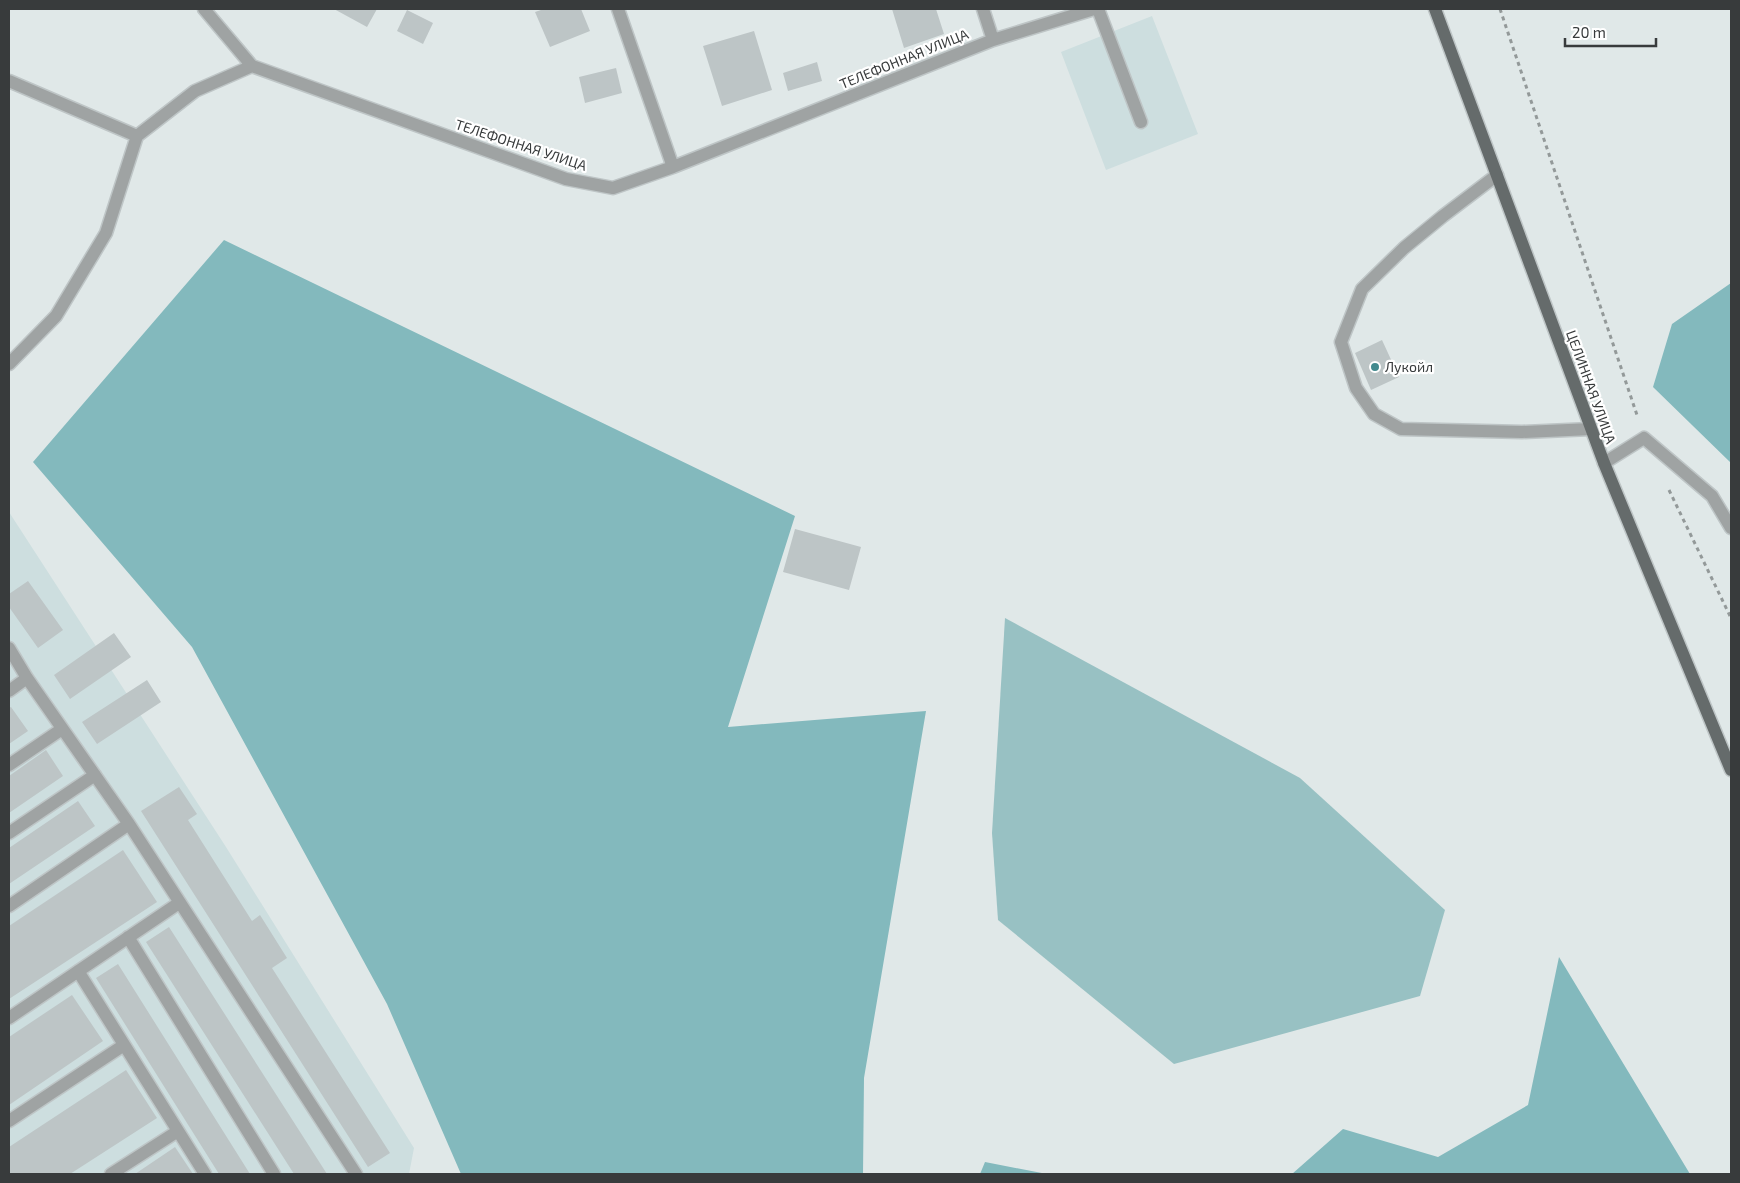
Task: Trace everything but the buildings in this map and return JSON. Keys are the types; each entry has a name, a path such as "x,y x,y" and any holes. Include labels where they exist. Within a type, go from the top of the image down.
{"main road":[{"name":"ЦЕЛИННАЯ УЛИЦА","path":"1435,9 1604,463 1731,770"}],"street":[{"path":"9,364 56,316 106,233 137,136 194,90 252,66 204,9"},
{"path":"618,9 673,167"},
{"path":"982,9 993,40"},
{"path":"1096,9 1141,122"},
{"name":"ТЕЛЕФОННАЯ УЛИЦА","path":"252,66 566,179 613,188 673,167 993,40 1096,9"},
{"path":"9,81 137,136"},
{"path":"1497,176 1404,248 1362,289 1341,342 1356,388 1374,414 1401,429 1522,432 1591,429"},
{"path":"1604,463 1644,438 1712,496 1731,528"},
{"path":"9,648 27,678 129,824 356,1174"},
{"path":"9,691 27,678"},
{"path":"9,765 62,728"},
{"path":"9,833 95,775"},
{"path":"9,906 129,824"},
{"path":"9,1018 179,903"},
{"path":"128,937 274,1174"},
{"path":"78,971 205,1174"},
{"path":"9,1120 124,1045"},
{"path":"111,1174 178,1131"}],"path":[{"path":"1500,9 1644,438"},
{"path":"1669,490 1731,618"}],"shaded area":[{"path":"1152,16 1198,134 1106,170 1061,52"},
{"path":"224,240 795,516 728,727 926,711 864,1078 863,1174 461,1174 387,1004 192,647 33,462"},
{"path":"1731,283 1731,463 1653,387 1672,324"},
{"path":"9,512 226,847 414,1148 409,1174 9,1174"},
{"path":"1005,618 1300,778 1445,910 1420,996 1174,1064 998,920 992,833"},
{"path":"1559,957 1690,1174 1292,1174 1343,1129 1438,1157 1528,1105"},
{"path":"985,1162 1047,1174 980,1174"}],"place":[{"name":"Лукойл","path":"1375,367"}]}
